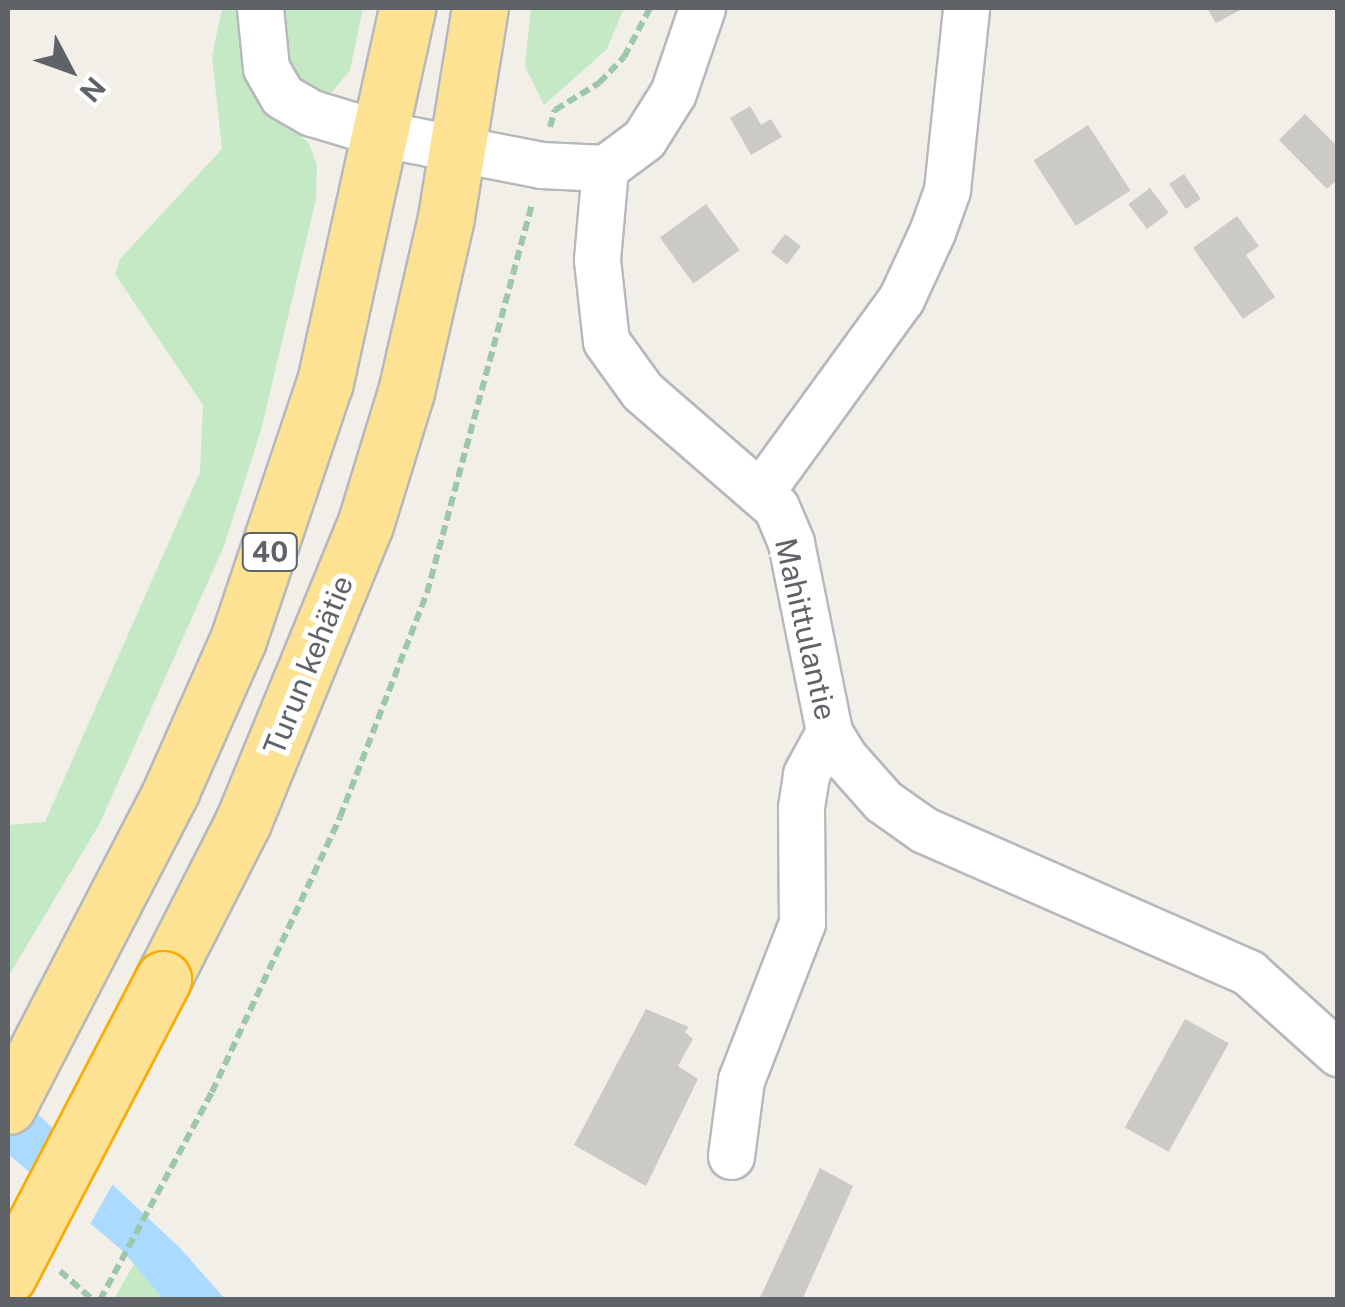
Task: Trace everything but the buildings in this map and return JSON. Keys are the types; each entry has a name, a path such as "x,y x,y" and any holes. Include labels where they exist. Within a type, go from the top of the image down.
{"highway":[{"name":"40","path":"8,1106 92,946 216,690 278,530 325,382 407,8"},
{"name":"Turun kehätie","path":"8,1276 243,822 364,525 406,392 457,149 480,8"}],"street":[{"path":"260,8 264,57 282,96 312,113 382,134 541,165 605,168 644,139 674,92 702,8"},
{"path":"762,490 901,300 932,232 948,190 966,8"},
{"name":"Mahittulantie","path":"605,168 597,260 606,341 642,391 762,490 791,543 829,732 884,801 924,830 1249,973 1338,1053"},
{"path":"731,1156 741,1080 802,923 801,807 806,774 829,732"}],"path":[{"path":"555,110 624,57 650,8"},
{"path":"100,1300 212,1092 340,817 427,593 527,222"}],"green space":[{"path":"222,8 247,8 270,106 309,144 317,165 316,199 261,430 224,546 100,823 8,977 8,825 45,822 200,472 203,405 115,274 120,259 222,149 212,57"},
{"path":"275,8 363,8 350,70 332,92 304,94 284,57 285,25"},
{"path":"531,8 624,8 607,49 544,105 525,66"},
{"path":"134,1264 163,1299 114,1299"}],"water":[{"path":"8,1086 181,1249 225,1299 163,1299 123,1251 8,1154"}],"pier":[{"path":"57,1126 115,1180 88,1228 28,1178"}]}
